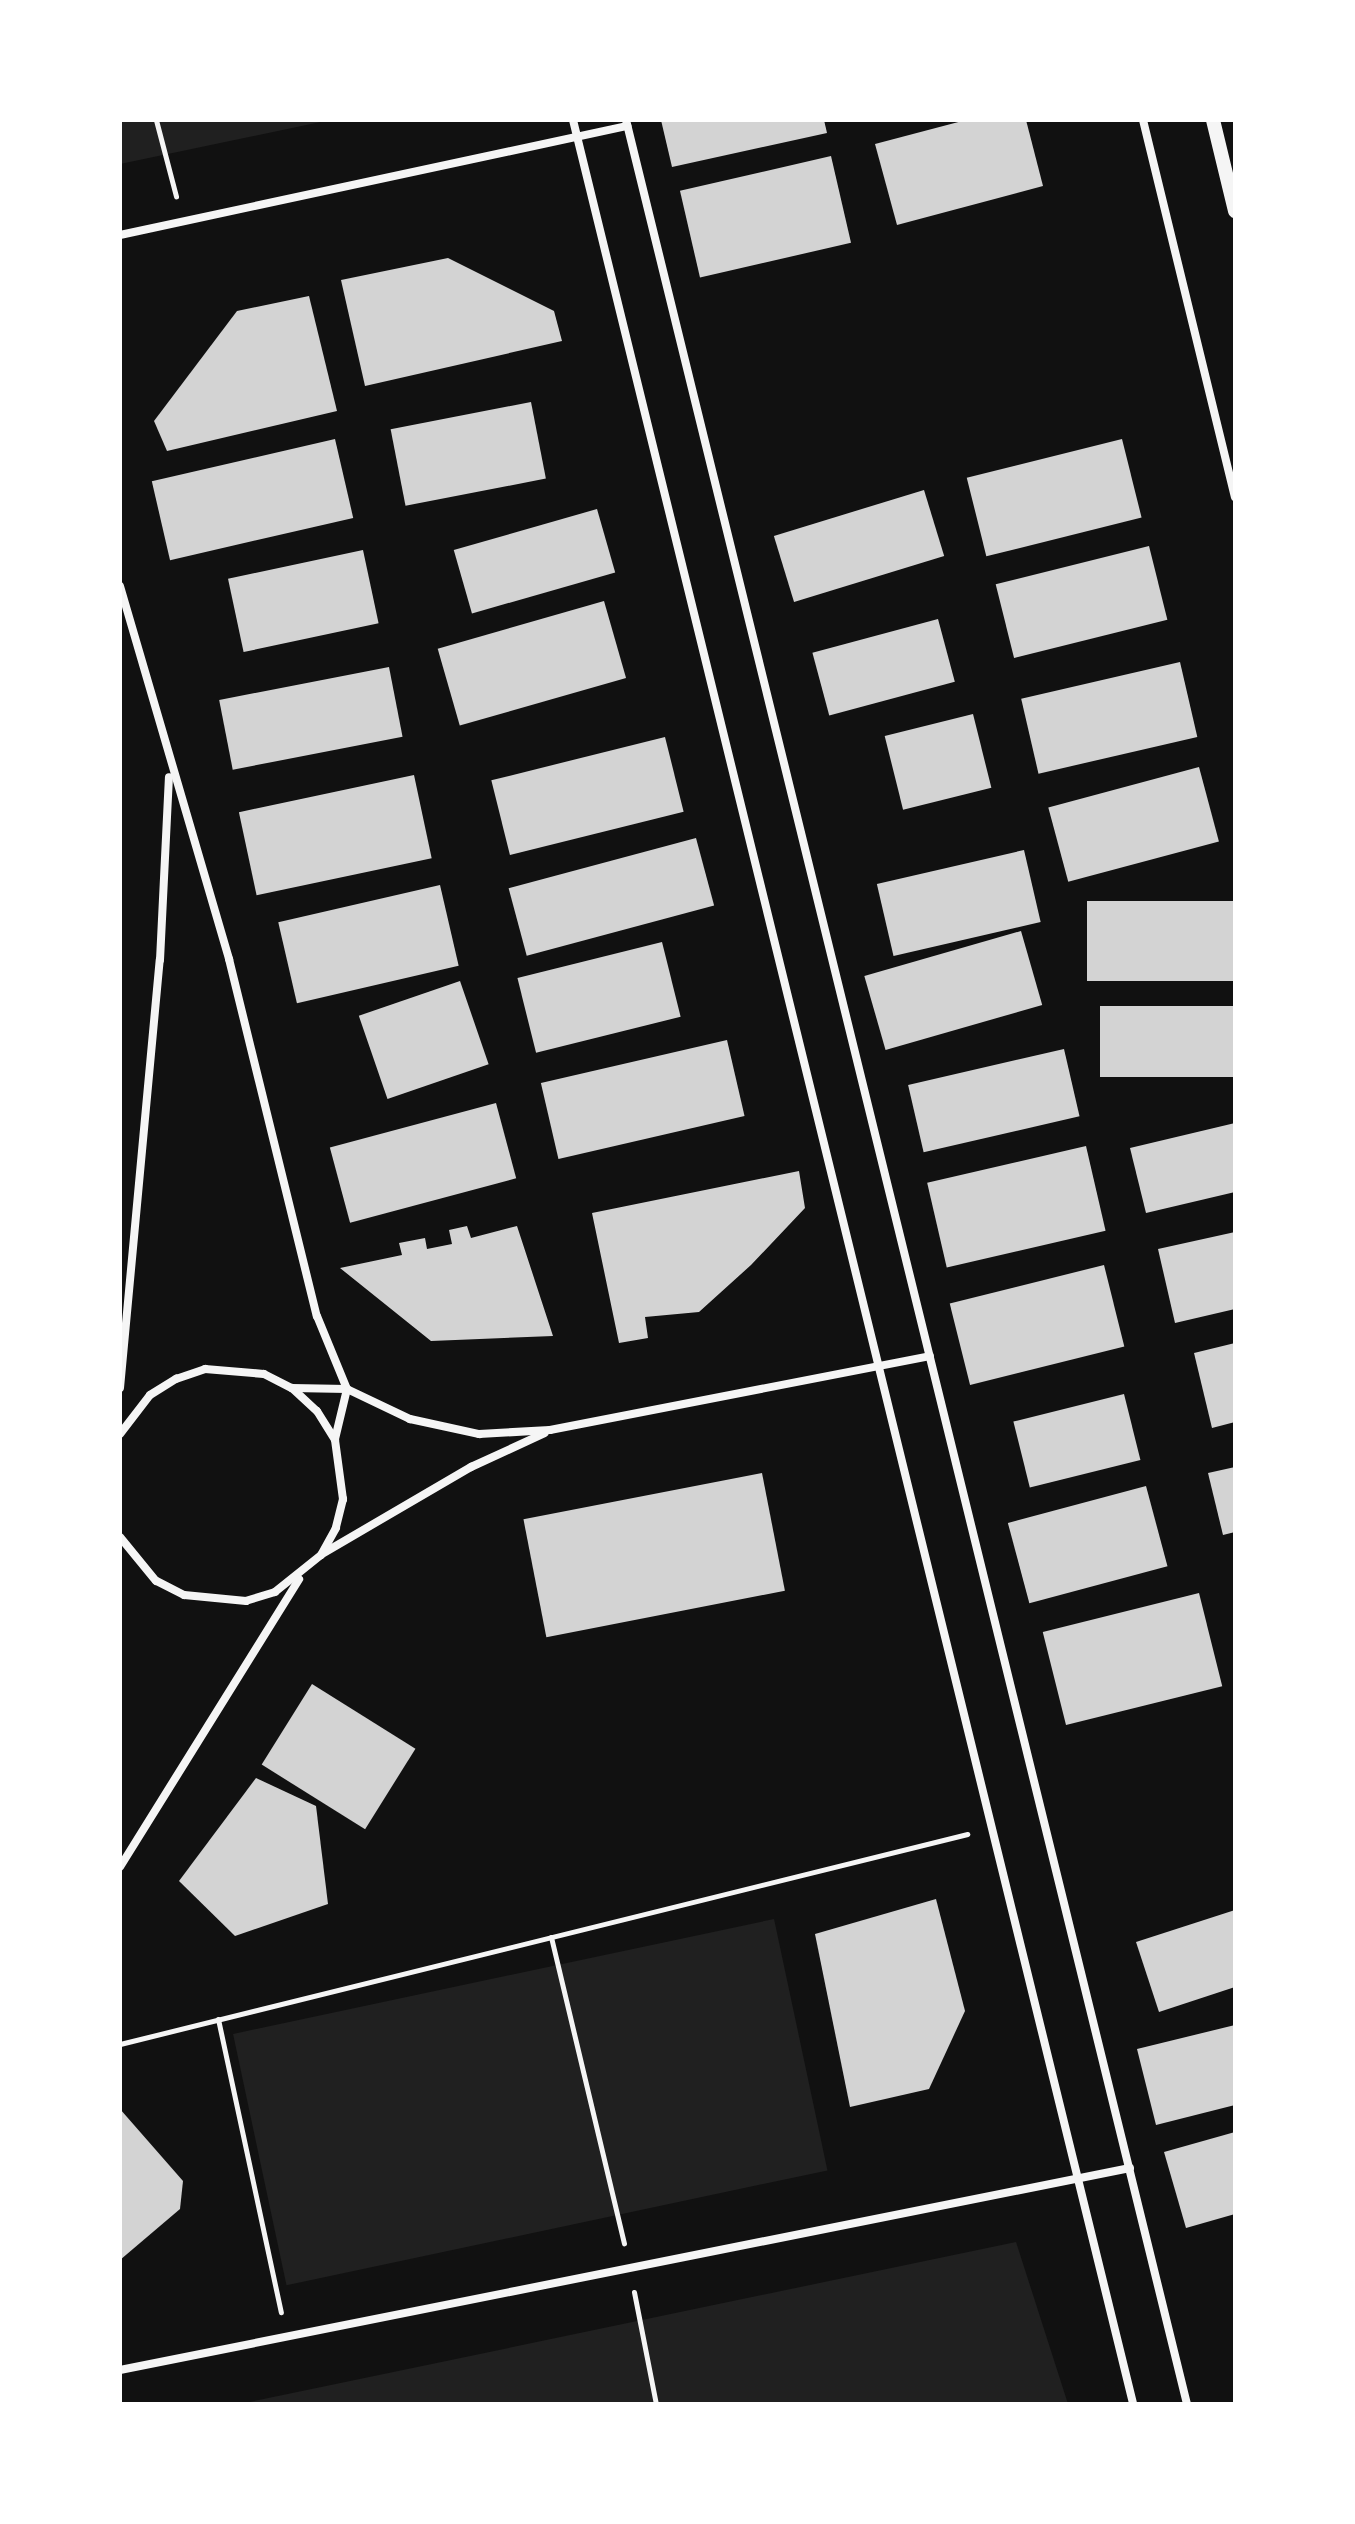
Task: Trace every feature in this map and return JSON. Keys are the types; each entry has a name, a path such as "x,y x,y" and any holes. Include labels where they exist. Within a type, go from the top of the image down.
{"street":[{"path":"573,120 1133,2404"},
{"path":"1143,120 1235,497"},
{"path":"1213,120 1235,211"},
{"path":"120,235 577,137 626,123 1187,2404"},
{"path":"120,586 170,768 229,959 317,1316 347,1389 335,1440 343,1499 336,1528 321,1555"},
{"path":"120,1388 160,960 170,768"},
{"path":"120,1434 150,1395 205,1369 235,1368 292,1388 347,1389 410,1419 479,1434 550,1430 930,1356"},
{"path":"292,1388 317,1411 335,1440"},
{"path":"120,1537 156,1581 184,1595 214,1602 246,1601 275,1592 302,1574 321,1555 459,1474 550,1430"},
{"path":"120,1867 302,1574"},
{"path":"120,2370 1130,2168"}],"path":[{"path":"156,120 183,222"},
{"path":"120,2044 991,1828"},
{"path":"551,1937 630,2269 656,2404"},
{"path":"218,2019 287,2339"}],"shaded area":[{"path":"120,120 330,120 120,164"},
{"path":"774,1919 827,2170 287,2285 233,2034"},
{"path":"1016,2242 1068,2404 240,2404"}],"building":[{"path":"661,120 824,120 827,133 672,167"},
{"path":"966,120 1026,120 1043,186 897,225 875,144"},
{"path":"831,156 851,243 700,278 680,191"},
{"path":"448,258 554,311 562,341 365,386 341,280"},
{"path":"309,296 337,411 167,451 154,421 237,311"},
{"path":"531,402 546,479 406,506 391,429"},
{"path":"335,439 353,518 170,560 152,481"},
{"path":"1122,439 1142,518 986,556 967,478"},
{"path":"924,490 944,556 794,602 774,536"},
{"path":"597,509 615,572 472,614 454,550"},
{"path":"1149,546 1167,620 1014,658 996,584"},
{"path":"363,550 379,623 244,652 228,579"},
{"path":"604,601 626,678 460,726 438,649"},
{"path":"938,619 955,682 829,715 812,653"},
{"path":"1180,662 1197,737 1038,774 1021,699"},
{"path":"389,667 403,737 233,770 219,700"},
{"path":"973,714 991,788 903,810 885,736"},
{"path":"665,737 684,812 510,855 491,780"},
{"path":"1199,767 1219,841 1068,882 1048,807"},
{"path":"414,775 432,858 257,895 239,812"},
{"path":"696,838 714,906 527,956 509,888"},
{"path":"1024,850 1041,922 894,956 877,884"},
{"path":"440,885 459,966 297,1003 278,922"},
{"path":"1087,901 1235,901 1235,981 1087,981"},
{"path":"1021,931 1042,1005 886,1050 864,976"},
{"path":"662,942 681,1017 536,1053 517,978"},
{"path":"460,981 489,1064 387,1099 359,1016"},
{"path":"1100,1006 1235,1006 1235,1077 1100,1077"},
{"path":"727,1040 745,1116 558,1159 541,1083"},
{"path":"1064,1049 1080,1116 924,1152 908,1085"},
{"path":"496,1103 516,1178 350,1223 330,1148"},
{"path":"1235,1123 1235,1192 1146,1213 1130,1148"},
{"path":"1086,1146 1106,1231 947,1267 927,1183"},
{"path":"799,1171 805,1208 751,1265 699,1312 645,1317 648,1338 619,1343 592,1213"},
{"path":"467,1226 471,1238 517,1226 553,1336 431,1341 340,1268 402,1255 399,1243 425,1238 427,1249 452,1244 449,1230"},
{"path":"1235,1232 1235,1309 1175,1323 1158,1249"},
{"path":"1104,1265 1124,1347 970,1385 950,1303"},
{"path":"1235,1343 1235,1422 1212,1428 1194,1353"},
{"path":"1124,1394 1140,1460 1030,1488 1013,1422"},
{"path":"1235,1467 1235,1532 1223,1535 1208,1473"},
{"path":"762,1473 785,1591 546,1637 523,1519"},
{"path":"1146,1486 1167,1566 1029,1603 1008,1523"},
{"path":"1199,1593 1222,1686 1066,1725 1043,1632"},
{"path":"312,1684 415,1749 365,1829 262,1765"},
{"path":"256,1778 316,1806 328,1904 235,1936 179,1881"},
{"path":"936,1899 965,2011 929,2089 850,2107 815,1934"},
{"path":"1235,1910 1235,1987 1159,2012 1136,1942"},
{"path":"1235,2025 1235,2105 1156,2125 1137,2049"},
{"path":"120,2109 183,2181 180,2209 120,2260"},
{"path":"1235,2132 1235,2214 1186,2228 1164,2152"}]}
